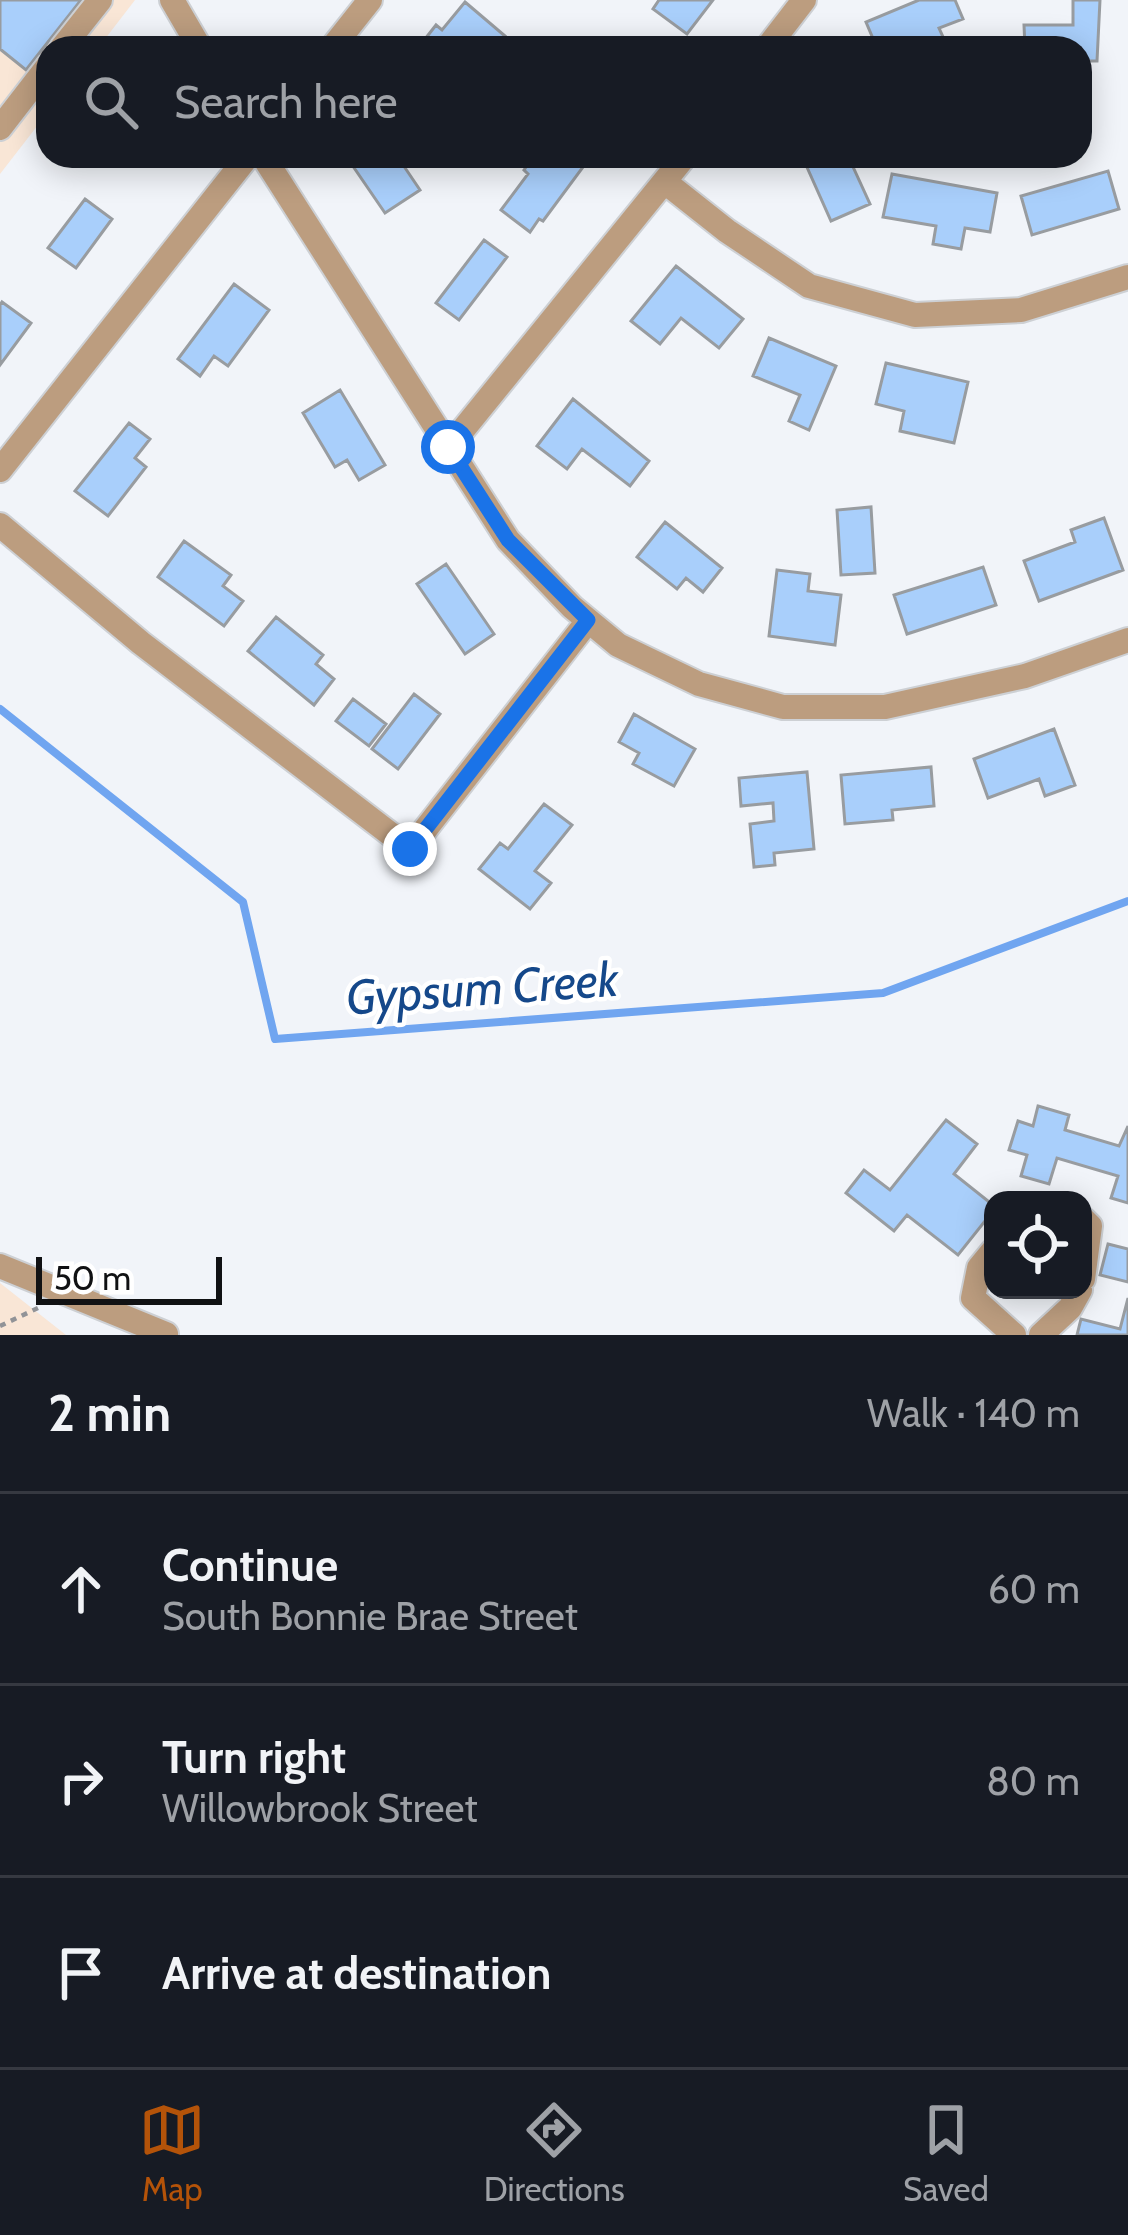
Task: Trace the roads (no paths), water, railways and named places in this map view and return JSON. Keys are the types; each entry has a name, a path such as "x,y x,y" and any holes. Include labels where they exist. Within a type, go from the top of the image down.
{"street":[{"path":"72,36 100,0"},
{"path":"172,0 193,36"},
{"path":"342,36 370,0"},
{"path":"776,36 804,0"},
{"path":"0,128 36,82"},
{"path":"0,470 239,168"},
{"path":"271,168 508,540 618,645 699,685 783,707 885,707 1024,676 1128,640"},
{"path":"448,447 676,168"},
{"path":"665,182 809,286 915,315 1021,310 1128,278"},
{"path":"0,525 141,643 410,849 588,620"},
{"path":"984,1262 973,1298 1014,1335"},
{"path":"0,1265 166,1334"},
{"path":"1041,1335 1075,1299"}],"waterway":[{"name":"Gypsum Creek","path":"0,709 243,902 275,1039 883,993 1128,901"}]}
